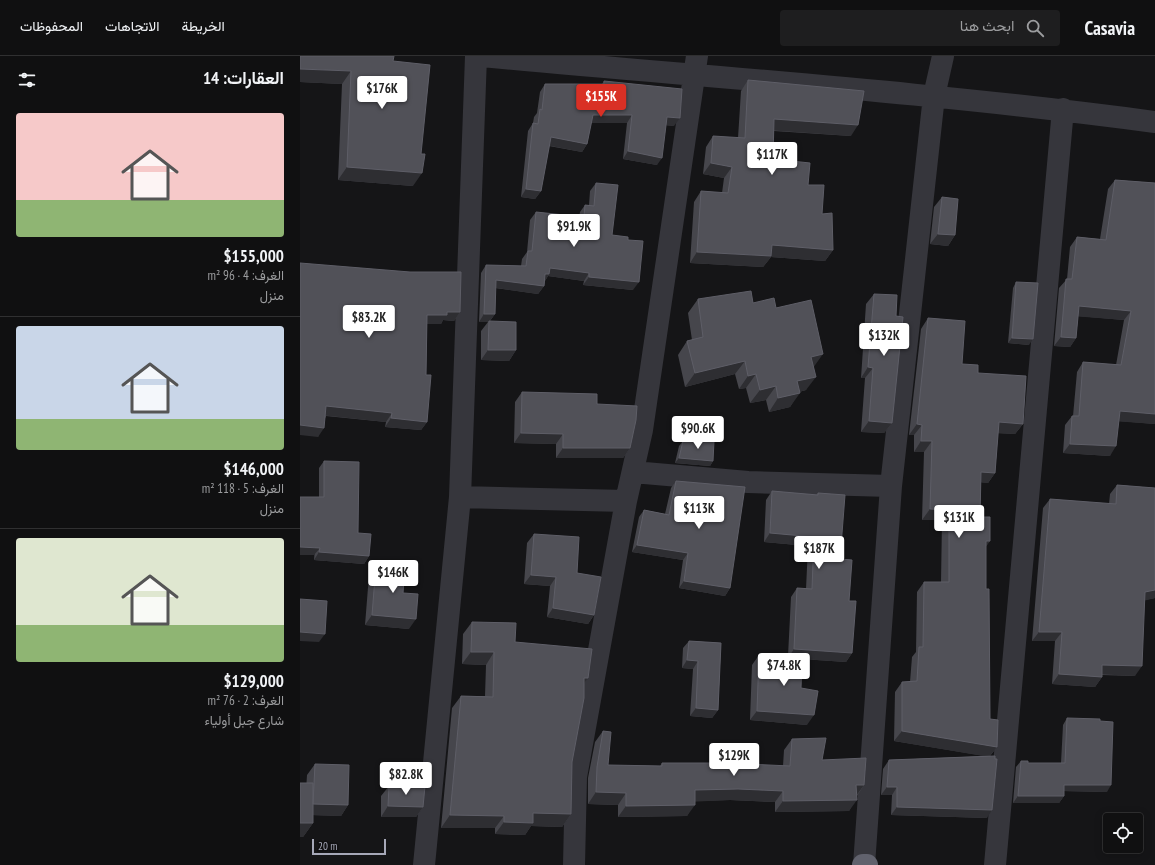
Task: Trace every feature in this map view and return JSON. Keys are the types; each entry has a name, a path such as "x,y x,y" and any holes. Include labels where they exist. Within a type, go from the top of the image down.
{"street":[{"path":"424,865 460,497 476,56"},
{"path":"481,56 695,66 934,96 1063,109 1155,122"},
{"path":"864,865 891,486 934,96 943,56"},
{"path":"574,865 576,777 626,501 643,422 695,66"},
{"path":"995,865 1063,109"},
{"path":"633,472 748,482 891,486"},
{"path":"460,497 626,501"}],"building":[{"path":"300,56 394,56 393,61 430,65 421,154 425,154 422,173 347,167 351,71 300,69"},
{"path":"748,80 864,91 858,125 774,119 773,159 810,163 808,185 824,185 822,214 832,213 833,250 772,245 771,256 697,252 701,191 728,193 732,167 711,163 713,136 745,138"},
{"path":"604,81 682,89 680,118 667,117 662,158 628,151 632,115 593,115 587,144 551,137 541,191 526,189 533,123 538,124 540,109 542,110 545,84 604,84"},
{"path":"1115,180 1155,183 1155,414 1120,411 1116,446 1070,444 1072,416 1079,416 1083,362 1121,365 1131,311 1079,306 1076,338 1061,337 1066,279 1072,279 1077,237 1106,240"},
{"path":"596,183 618,185 612,235 628,237 628,240 643,241 639,282 589,277 589,273 550,268 549,274 545,274 544,286 496,280 495,314 484,314 486,265 526,266 528,251 532,251 536,212 584,217 585,205 594,206"},
{"path":"942,197 958,199 955,235 938,234"},
{"path":"300,263 410,272 461,272 460,312 447,312 447,315 427,315 426,375 431,375 427,422 391,418 392,413 326,406 324,428 300,425"},
{"path":"1016,282 1038,283 1033,339 1012,338"},
{"path":"751,291 753,303 774,298 776,308 811,300 823,354 811,357 816,377 797,381 800,393 778,398 776,386 760,390 756,374 748,376 745,361 695,373 687,341 703,337 698,299"},
{"path":"874,294 897,295 896,316 903,317 892,423 869,421 873,368 868,367"},
{"path":"928,318 965,321 962,364 978,365 978,373 1026,376 1023,424 999,422 995,473 981,472 980,517 990,517 990,541 986,541 986,589 989,589 990,719 998,720 997,747 902,731 902,682 917,681 919,647 923,647 924,582 949,582 949,510 930,509 932,441 921,441 922,425 917,424"},
{"path":"489,321 516,322 516,350 488,350"},
{"path":"522,392 597,394 597,404 637,406 636,420 630,448 563,448 563,434 521,433"},
{"path":"683,441 714,441 713,461 679,458"},
{"path":"324,461 359,462 358,533 371,534 369,556 319,552 320,548 300,547 300,497 324,497"},
{"path":"676,481 745,487 730,588 684,581 688,553 637,545 644,510 669,515"},
{"path":"1117,485 1155,488 1155,590 1145,592 1142,666 1102,665 1102,677 1059,674 1062,632 1039,632 1050,499 1116,504"},
{"path":"772,491 818,495 818,493 845,495 840,559 852,560 849,601 856,601 852,653 794,649 797,588 812,589 814,537 770,533"},
{"path":"534,534 579,537 577,573 601,577 594,615 553,608 556,577 531,575"},
{"path":"376,565 405,567 403,593 418,594 416,619 372,615"},
{"path":"300,599 327,601 325,634 300,632"},
{"path":"472,622 516,623 515,642 592,649 588,678 584,678 584,698 572,762 571,814 533,813 533,823 504,822 504,816 450,815 461,696 493,697 494,652 471,652"},
{"path":"689,641 721,643 718,710 696,708 698,661 687,660"},
{"path":"759,655 802,657 801,688 818,691 814,715 757,711"},
{"path":"1067,718 1100,719 1100,721 1113,722 1111,785 1064,785 1064,796 1018,796 1021,761 1028,761 1028,763 1065,763"},
{"path":"603,731 611,732 608,765 662,766 662,763 726,763 790,766 792,739 826,738 822,760 866,758 864,785 856,785 857,800 783,801 783,791 738,789 695,790 695,805 626,806 626,793 596,792 597,767"},
{"path":"995,756 995,759 997,759 992,810 897,807 897,787 887,787 889,760"},
{"path":"315,764 349,765 348,805 313,804"},
{"path":"300,783 313,783 313,823 300,823"},
{"path":"389,786 425,786 423,807 388,806"}]}
